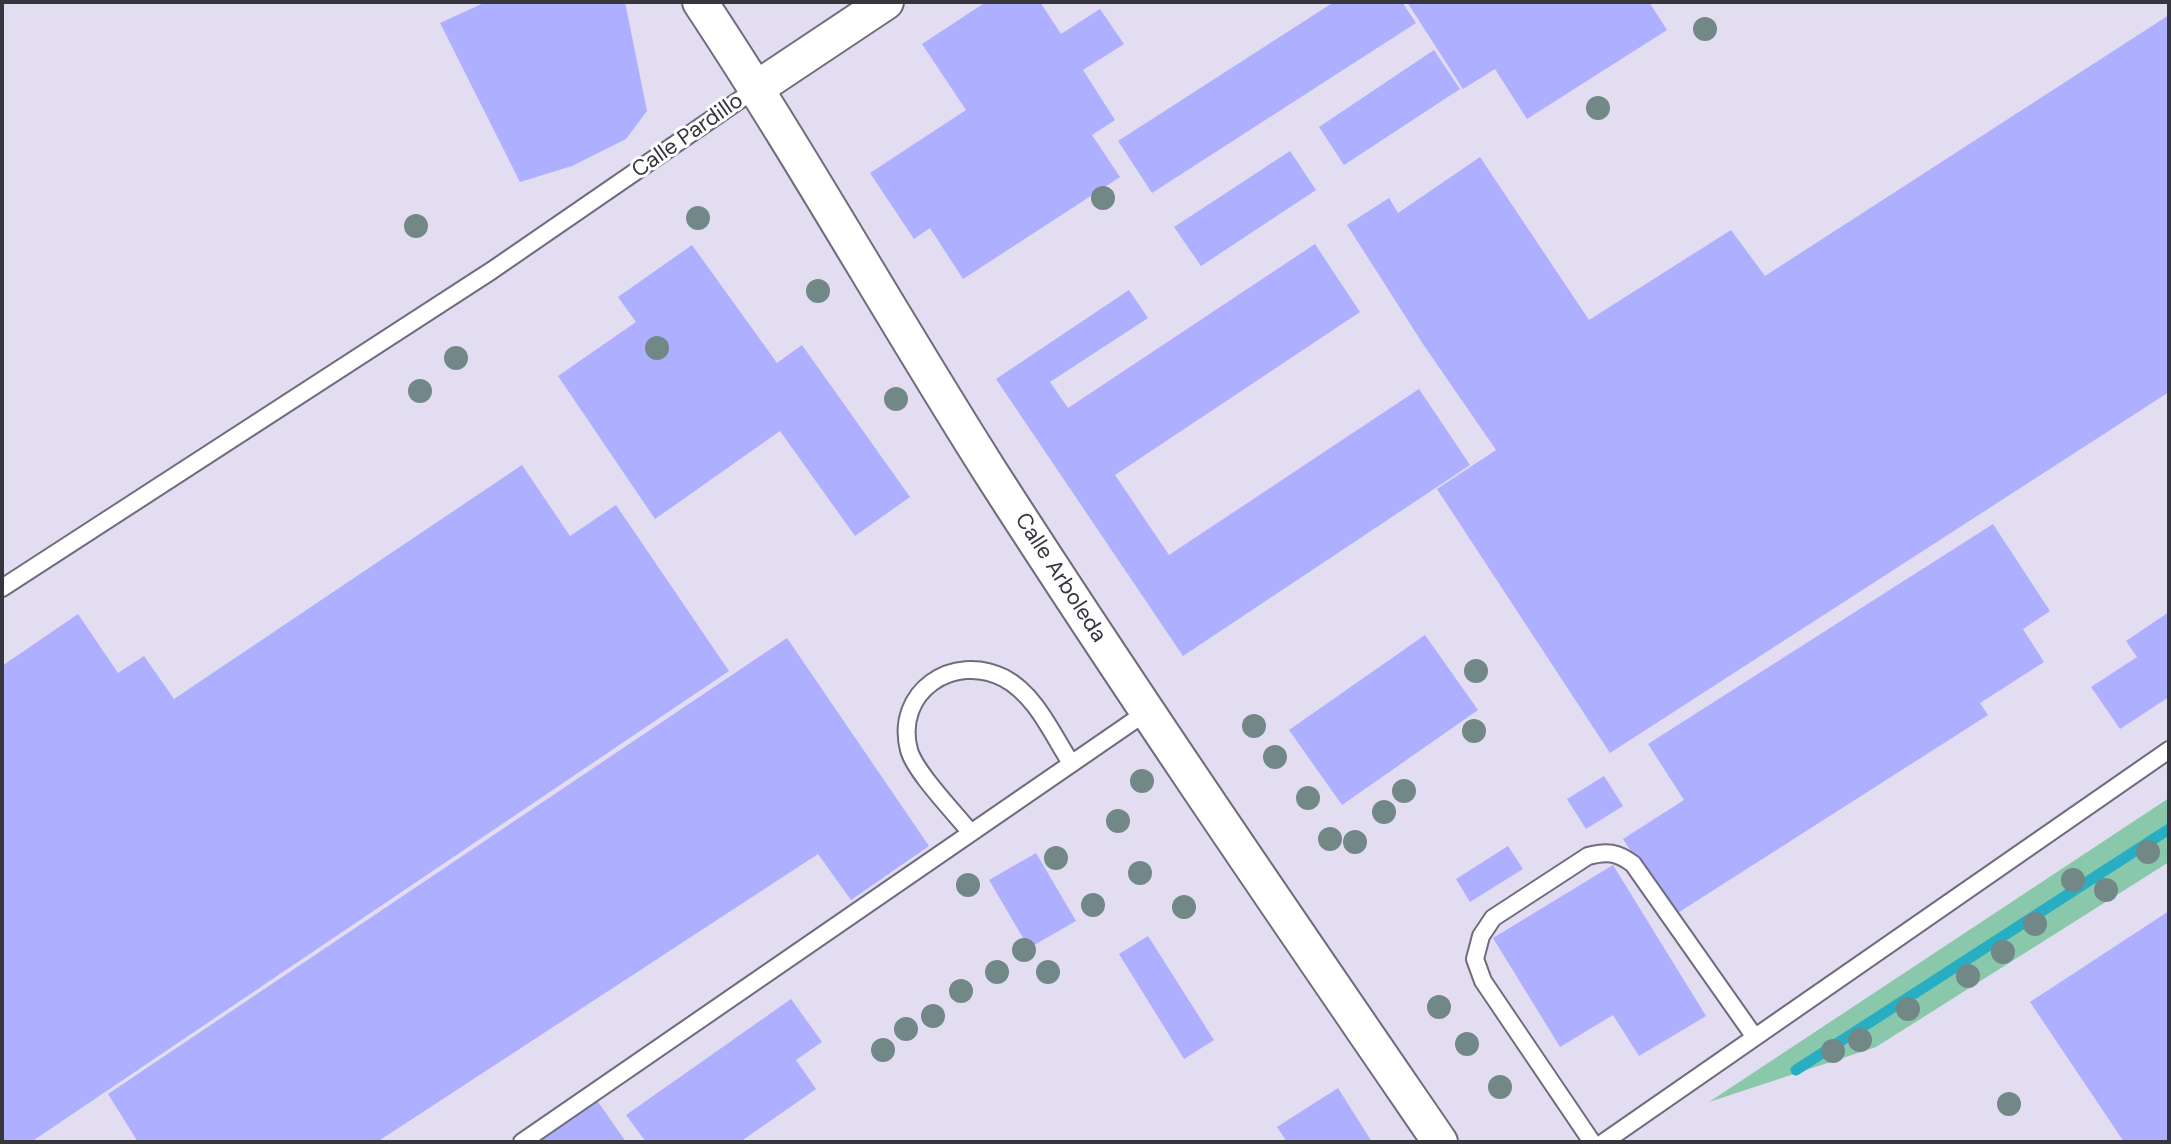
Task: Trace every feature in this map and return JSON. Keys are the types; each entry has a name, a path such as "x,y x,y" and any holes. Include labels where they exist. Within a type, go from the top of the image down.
{"street":[{"name":"Calle Arboleda","path":"700,2 757,88 950,407 1228,834 1440,1142"},
{"name":"Calle Pardillo","path":"757,88 886,2"}],"lane":[{"name":"Calle Pardillo","path":"2,588 491,271 757,88"},
{"path":"971,833 909,752 906,723 918,695 942,674 972,670 1002,677 1027,695 1071,763"},
{"path":"522,1142 1148,711"},
{"path":"1604,1142 2169,750"},
{"path":"1592,1142 1483,981 1475,959 1481,936 1493,918 1588,856 1606,851 1621,855 1633,864 1754,1036"}],"green space":[{"path":"2169,798 2169,862 1876,1047 1709,1102"}],"building":[{"path":"486,2 625,2 647,111 626,139 572,166 520,182 440,23"},
{"path":"986,2 1040,2 1061,34 1100,9 1124,44 1083,70 1115,120 1092,135 1120,177 963,279 930,228 914,239 870,173 966,110 922,44"},
{"path":"1334,2 1402,2 1416,23 1152,193 1118,141"},
{"path":"1407,2 1649,2 1667,30 1527,119 1495,69 1463,89"},
{"path":"2169,15 2169,392 1610,753 1437,489 1496,450 1347,225 1389,198 1398,213 1480,157 1589,320 1731,230 1765,276"},
{"path":"1434,50 1460,89 1344,165 1319,127"},
{"path":"1290,151 1316,190 1201,266 1174,227"},
{"path":"1315,244 1360,312 1115,475 1169,555 1419,389 1470,465 1183,656 996,379 1129,290 1148,318 1050,382 1068,408"},
{"path":"692,245 777,363 802,345 910,497 855,536 780,431 655,519 558,376 636,322 618,297"},
{"path":"522,465 570,536 616,505 729,671 31,1142 2,1142 2,666 78,614 118,673 144,656 174,699"},
{"path":"1993,524 2050,611 2023,629 2044,662 1980,703 1988,715 1673,916 1623,839 1684,800 1648,744"},
{"path":"2169,612 2169,697 2120,729 2091,687 2137,657 2126,641"},
{"path":"1425,635 1478,710 1342,805 1289,730"},
{"path":"787,638 929,846 851,900 818,854 377,1142 138,1142 108,1094"},
{"path":"1604,776 1623,806 1586,829 1567,799"},
{"path":"1508,846 1523,869 1470,902 1456,879"},
{"path":"1036,853 1076,921 1029,948 989,880"},
{"path":"1613,865 1706,1016 1639,1056 1613,1015 1560,1047 1493,938"},
{"path":"2169,911 2169,1142 2124,1142 2030,1002"},
{"path":"1148,936 1214,1040 1184,1059 1119,954"},
{"path":"791,999 822,1042 796,1060 816,1089 740,1142 646,1142 626,1115"},
{"path":"1338,1088 1372,1142 1287,1142 1277,1127"},
{"path":"596,1099 626,1142 543,1142 540,1138"}],"waterway":[{"path":"1796,1070 2169,829"}]}
